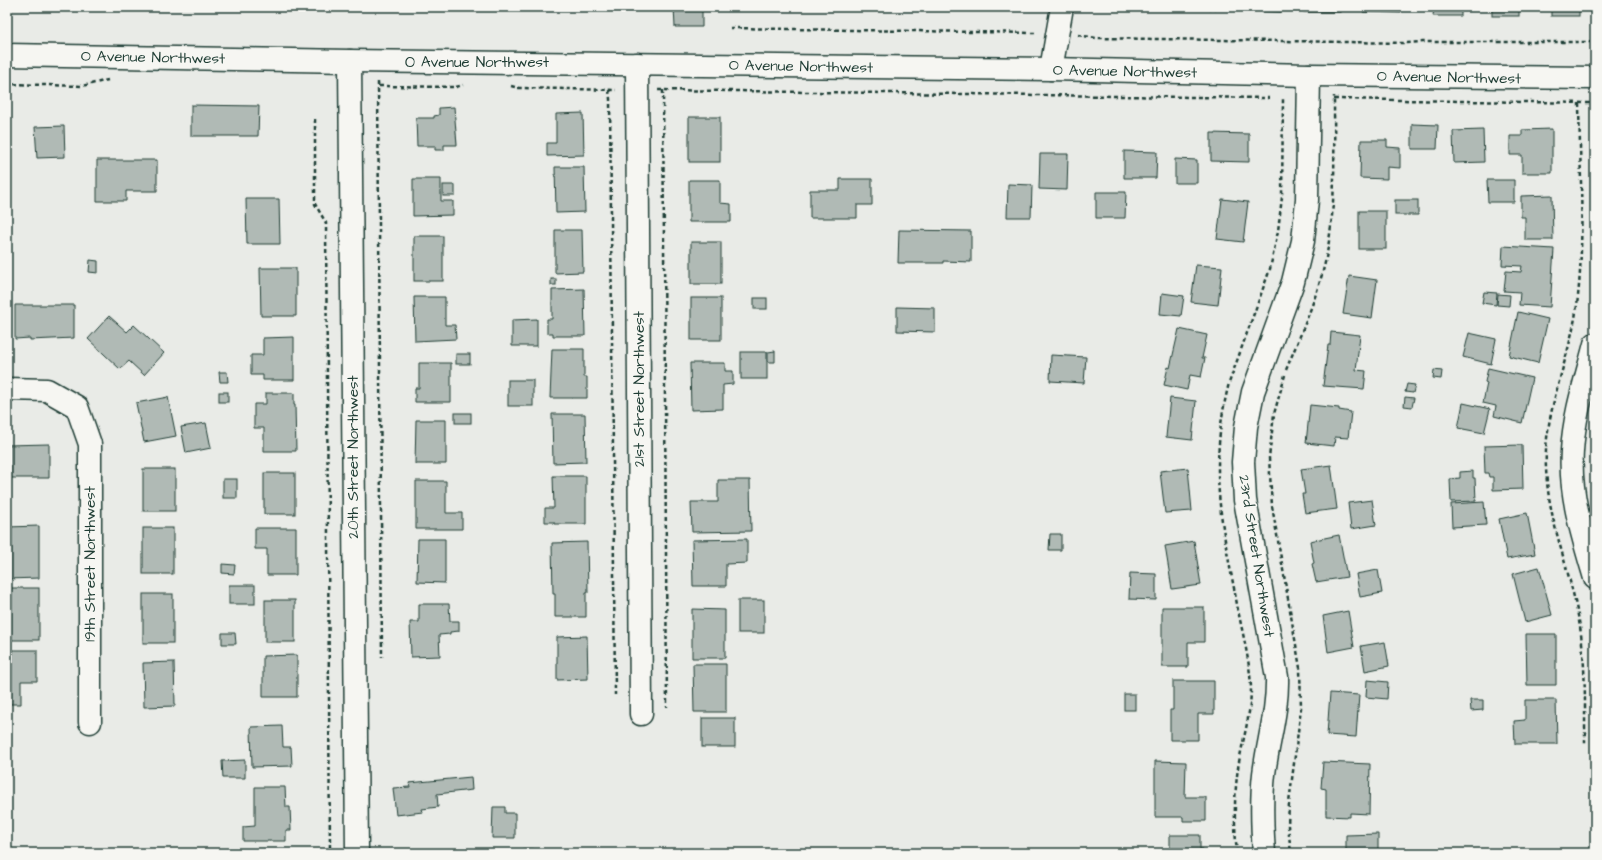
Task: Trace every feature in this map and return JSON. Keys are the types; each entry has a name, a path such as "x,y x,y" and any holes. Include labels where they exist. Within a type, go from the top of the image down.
{"street":[{"path":"1051,69 1062,7"},
{"name":"O Avenue Northwest","path":"7,55 1595,78"},
{"name":"20th Street Northwest","path":"350,61 357,853"},
{"name":"21st Street Northwest","path":"637,64 641,714"},
{"name":"23rd Street Northwest","path":"1264,853 1261,817 1264,774 1278,695 1277,677 1245,500 1243,462 1246,426 1253,392 1293,282 1303,241 1307,200 1308,75"},
{"path":"1595,344 1577,416 1572,452 1573,486 1578,516 1595,578"},
{"name":"19th Street Northwest","path":"7,389 47,390 77,407 90,444 90,722"}],"path":[{"path":"730,28 1042,33"},
{"path":"1076,35 1096,38 1399,43 1595,42"},
{"path":"378,76 382,657"},
{"path":"7,84 82,86 110,80"},
{"path":"379,86 456,87 467,84"},
{"path":"505,84 519,88 620,90"},
{"path":"663,86 667,707"},
{"path":"609,90 615,695"},
{"path":"652,90 1287,98"},
{"path":"1291,853 1288,826 1289,803 1301,708 1300,668 1272,506 1269,458 1274,414 1279,392 1311,306 1327,250 1333,193 1334,93"},
{"path":"1327,99 1590,102"},
{"path":"314,119 315,204 326,223 330,853"}],"building":[{"path":"564,7 601,7 601,8"},
{"path":"612,7 654,7 654,9 612,9"},
{"path":"674,7 702,7 702,27 675,27"},
{"path":"1159,7 1159,8 1122,8"},
{"path":"1184,7 1221,7 1221,9 1184,9"},
{"path":"1245,7 1281,7 1281,12 1245,11"},
{"path":"1304,7 1340,7 1340,12 1304,12"},
{"path":"1363,7 1402,7 1401,13 1363,12"},
{"path":"1434,7 1461,7 1461,16 1433,16"},
{"path":"1492,7 1519,7 1519,16 1492,16"},
{"path":"1551,7 1579,7 1579,16 1551,16"},
{"path":"1592,7 1595,7 1595,16 1592,16"},
{"path":"191,105 259,106 258,136 191,136"},
{"path":"454,107 457,145 444,145 444,150 435,150 435,146 417,146 416,118 434,118 434,116 439,115 439,108"},
{"path":"583,113 584,155 547,156 547,143 556,143 556,114"},
{"path":"689,117 720,117 720,162 689,162"},
{"path":"1412,124 1438,125 1437,149 1412,149"},
{"path":"64,126 65,157 37,158 35,127"},
{"path":"1552,129 1552,173 1522,173 1522,155 1510,155 1510,136 1522,136 1522,130"},
{"path":"1483,130 1484,162 1454,163 1453,131"},
{"path":"1211,133 1249,134 1249,162 1211,161"},
{"path":"1361,140 1387,140 1387,147 1400,148 1400,168 1387,167 1387,179 1360,178"},
{"path":"1124,151 1157,152 1156,178 1124,178"},
{"path":"1040,154 1068,154 1067,190 1039,189"},
{"path":"1175,159 1197,160 1197,183 1175,183"},
{"path":"97,160 157,160 157,191 126,191 126,201 97,201"},
{"path":"555,167 584,167 585,212 556,213"},
{"path":"413,179 441,179 441,201 453,201 453,215 413,216"},
{"path":"840,179 872,179 872,205 857,205 857,218 810,218 810,190 840,190"},
{"path":"689,180 720,180 720,203 731,204 731,222 689,222"},
{"path":"1487,180 1514,180 1514,202 1488,202"},
{"path":"1008,184 1032,185 1031,217 1007,217"},
{"path":"443,185 455,185 455,196 443,196"},
{"path":"1096,192 1126,192 1125,218 1096,218"},
{"path":"1552,195 1553,240 1525,240 1525,217 1521,217 1521,196"},
{"path":"246,199 279,199 280,244 247,244"},
{"path":"1222,199 1248,202 1243,242 1217,239"},
{"path":"1395,200 1418,200 1418,215 1395,215"},
{"path":"1359,211 1386,211 1386,249 1359,249"},
{"path":"555,230 582,230 583,272 555,273"},
{"path":"899,230 971,231 971,262 943,261 943,263 898,263"},
{"path":"414,236 443,236 443,281 414,281"},
{"path":"691,242 721,242 721,284 691,284"},
{"path":"1503,246 1554,249 1550,307 1519,305 1520,292 1504,291 1506,271 1521,272 1522,266 1502,265"},
{"path":"90,260 98,261 98,273 89,272"},
{"path":"1196,265 1222,267 1218,305 1191,302"},
{"path":"260,268 296,268 296,316 261,316"},
{"path":"1349,276 1377,280 1372,318 1343,314"},
{"path":"551,279 556,279 556,285 551,285"},
{"path":"584,289 585,336 553,336 553,333 547,333 547,319 552,319 552,290"},
{"path":"1484,292 1497,293 1496,305 1482,303"},
{"path":"1162,293 1184,296 1181,316 1160,314"},
{"path":"1498,294 1510,295 1509,306 1497,305"},
{"path":"414,297 445,297 445,325 455,325 456,339 415,341"},
{"path":"691,298 721,298 721,340 691,340"},
{"path":"754,298 767,298 767,309 754,309"},
{"path":"15,305 74,305 74,338 30,340 30,338 15,339"},
{"path":"897,307 935,308 935,332 897,331"},
{"path":"1518,312 1548,319 1538,363 1509,356"},
{"path":"109,316 127,332 134,325 164,353 144,375 129,361 120,369 88,339"},
{"path":"537,319 537,346 512,346 512,320"},
{"path":"1179,329 1207,335 1202,358 1205,358 1201,377 1190,375 1187,390 1164,385 1168,367 1170,368"},
{"path":"1331,332 1360,335 1356,370 1366,371 1364,389 1323,386"},
{"path":"1469,333 1496,339 1491,364 1463,357"},
{"path":"294,337 294,380 263,380 263,375 251,375 251,355 263,355 263,338"},
{"path":"552,349 584,349 584,377 587,377 587,398 550,398"},
{"path":"775,351 775,362 768,362 768,352"},
{"path":"741,352 767,352 767,379 741,379"},
{"path":"456,354 470,354 470,364 456,364"},
{"path":"1051,355 1086,357 1084,383 1050,381"},
{"path":"419,363 451,363 451,402 415,402 415,388 419,388"},
{"path":"690,363 725,363 725,371 733,371 733,384 723,385 723,409 691,410"},
{"path":"1488,368 1532,378 1522,423 1494,416 1496,406 1483,403"},
{"path":"1434,370 1442,371 1441,379 1433,378"},
{"path":"219,372 227,372 228,382 220,382"},
{"path":"508,380 533,380 533,406 508,406"},
{"path":"1407,384 1415,385 1413,393 1405,392"},
{"path":"219,392 228,392 228,402 219,402"},
{"path":"266,393 294,393 296,451 264,451 264,428 254,428 254,404 266,404"},
{"path":"168,397 176,436 144,442 136,403"},
{"path":"1405,397 1414,398 1412,407 1404,406"},
{"path":"1170,398 1196,401 1192,440 1166,437"},
{"path":"1463,403 1490,409 1484,433 1458,428"},
{"path":"1310,405 1339,408 1339,410 1351,412 1348,438 1335,437 1334,446 1306,443"},
{"path":"455,413 471,413 471,423 455,423"},
{"path":"552,414 585,414 586,462 553,463"},
{"path":"416,420 446,420 446,464 415,464"},
{"path":"206,423 211,448 186,453 181,427"},
{"path":"49,444 49,478 7,478 7,445"},
{"path":"1522,445 1523,489 1493,490 1493,477 1489,477 1488,473 1485,473 1484,446"},
{"path":"1331,465 1337,509 1305,513 1302,494 1305,494 1301,469"},
{"path":"1188,468 1192,511 1165,513 1160,471"},
{"path":"143,469 175,469 175,511 143,511"},
{"path":"1473,471 1473,478 1475,478 1476,501 1451,502 1450,479 1460,478 1460,472"},
{"path":"264,473 295,473 295,514 264,514"},
{"path":"553,476 586,476 586,524 554,524 554,522 545,522 545,508 554,508"},
{"path":"223,479 237,479 237,498 223,498"},
{"path":"718,480 750,480 751,531 692,532 691,502 718,502"},
{"path":"416,481 446,481 446,513 462,513 462,529 416,529"},
{"path":"1372,500 1376,525 1351,529 1348,503"},
{"path":"1484,502 1486,525 1452,527 1451,504"},
{"path":"1527,513 1535,554 1507,559 1499,519"},
{"path":"39,526 39,578 7,579 7,527"},
{"path":"143,528 173,528 173,574 143,574"},
{"path":"255,528 296,528 296,575 267,575 267,549 255,549"},
{"path":"1050,534 1061,534 1061,550 1049,550"},
{"path":"1339,535 1347,577 1316,582 1312,564 1314,563 1310,541"},
{"path":"418,539 445,539 445,583 417,582"},
{"path":"747,539 747,563 726,564 726,586 693,586 692,540"},
{"path":"1194,541 1201,585 1172,589 1165,546"},
{"path":"587,542 588,593 586,593 586,617 555,617 552,543"},
{"path":"222,564 235,565 234,574 222,573"},
{"path":"1539,567 1552,615 1525,622 1513,574"},
{"path":"1378,570 1382,593 1360,597 1356,574"},
{"path":"1130,573 1156,574 1156,600 1129,599"},
{"path":"229,585 255,585 255,604 229,604"},
{"path":"7,588 39,588 39,640 7,640"},
{"path":"143,594 173,594 173,643 143,643"},
{"path":"265,600 295,600 295,642 265,642"},
{"path":"738,600 764,600 764,633 738,633"},
{"path":"419,604 449,604 450,621 459,621 459,631 439,635 440,656 411,657 410,622 419,622"},
{"path":"1162,607 1204,607 1204,642 1188,642 1188,667 1162,667"},
{"path":"692,609 725,610 725,658 692,658"},
{"path":"1348,611 1354,647 1328,652 1323,616"},
{"path":"222,633 235,633 236,644 222,644"},
{"path":"1526,634 1556,634 1556,685 1527,685"},
{"path":"587,636 588,679 557,680 557,637"},
{"path":"1385,642 1389,666 1365,671 1361,646"},
{"path":"7,650 37,650 37,681 21,681 21,704 7,704"},
{"path":"297,655 297,697 263,697 263,656"},
{"path":"174,662 175,706 144,707 143,663"},
{"path":"693,664 726,664 726,712 694,712"},
{"path":"1367,680 1388,682 1387,699 1366,697"},
{"path":"1173,681 1214,681 1214,714 1198,714 1198,740 1170,740 1170,710 1173,710"},
{"path":"1330,693 1359,695 1356,737 1327,735"},
{"path":"1124,694 1135,694 1135,710 1124,710"},
{"path":"1470,700 1483,700 1483,710 1471,711"},
{"path":"1525,700 1556,700 1557,744 1515,744 1514,721 1525,720"},
{"path":"702,718 735,718 735,747 702,747"},
{"path":"282,726 283,747 291,747 292,766 252,767 251,727"},
{"path":"245,760 245,778 223,778 222,761"},
{"path":"1155,761 1186,762 1185,797 1206,797 1206,821 1183,821 1183,817 1155,817"},
{"path":"1323,762 1370,764 1369,814 1350,813 1350,817 1326,816 1326,789 1321,788"},
{"path":"471,777 472,790 437,794 438,807 422,809 423,812 396,815 393,788 410,787 409,783"},
{"path":"255,787 285,787 286,807 290,807 291,830 286,830 286,841 243,841 243,827 255,826"},
{"path":"493,807 505,807 505,813 515,813 515,838 492,838"},
{"path":"1378,834 1378,853 1346,853 1346,835"},
{"path":"1170,835 1200,835 1200,849 1203,849 1203,853 1162,853 1162,849 1170,849"},
{"path":"523,849 533,849 533,853 523,853"}]}
